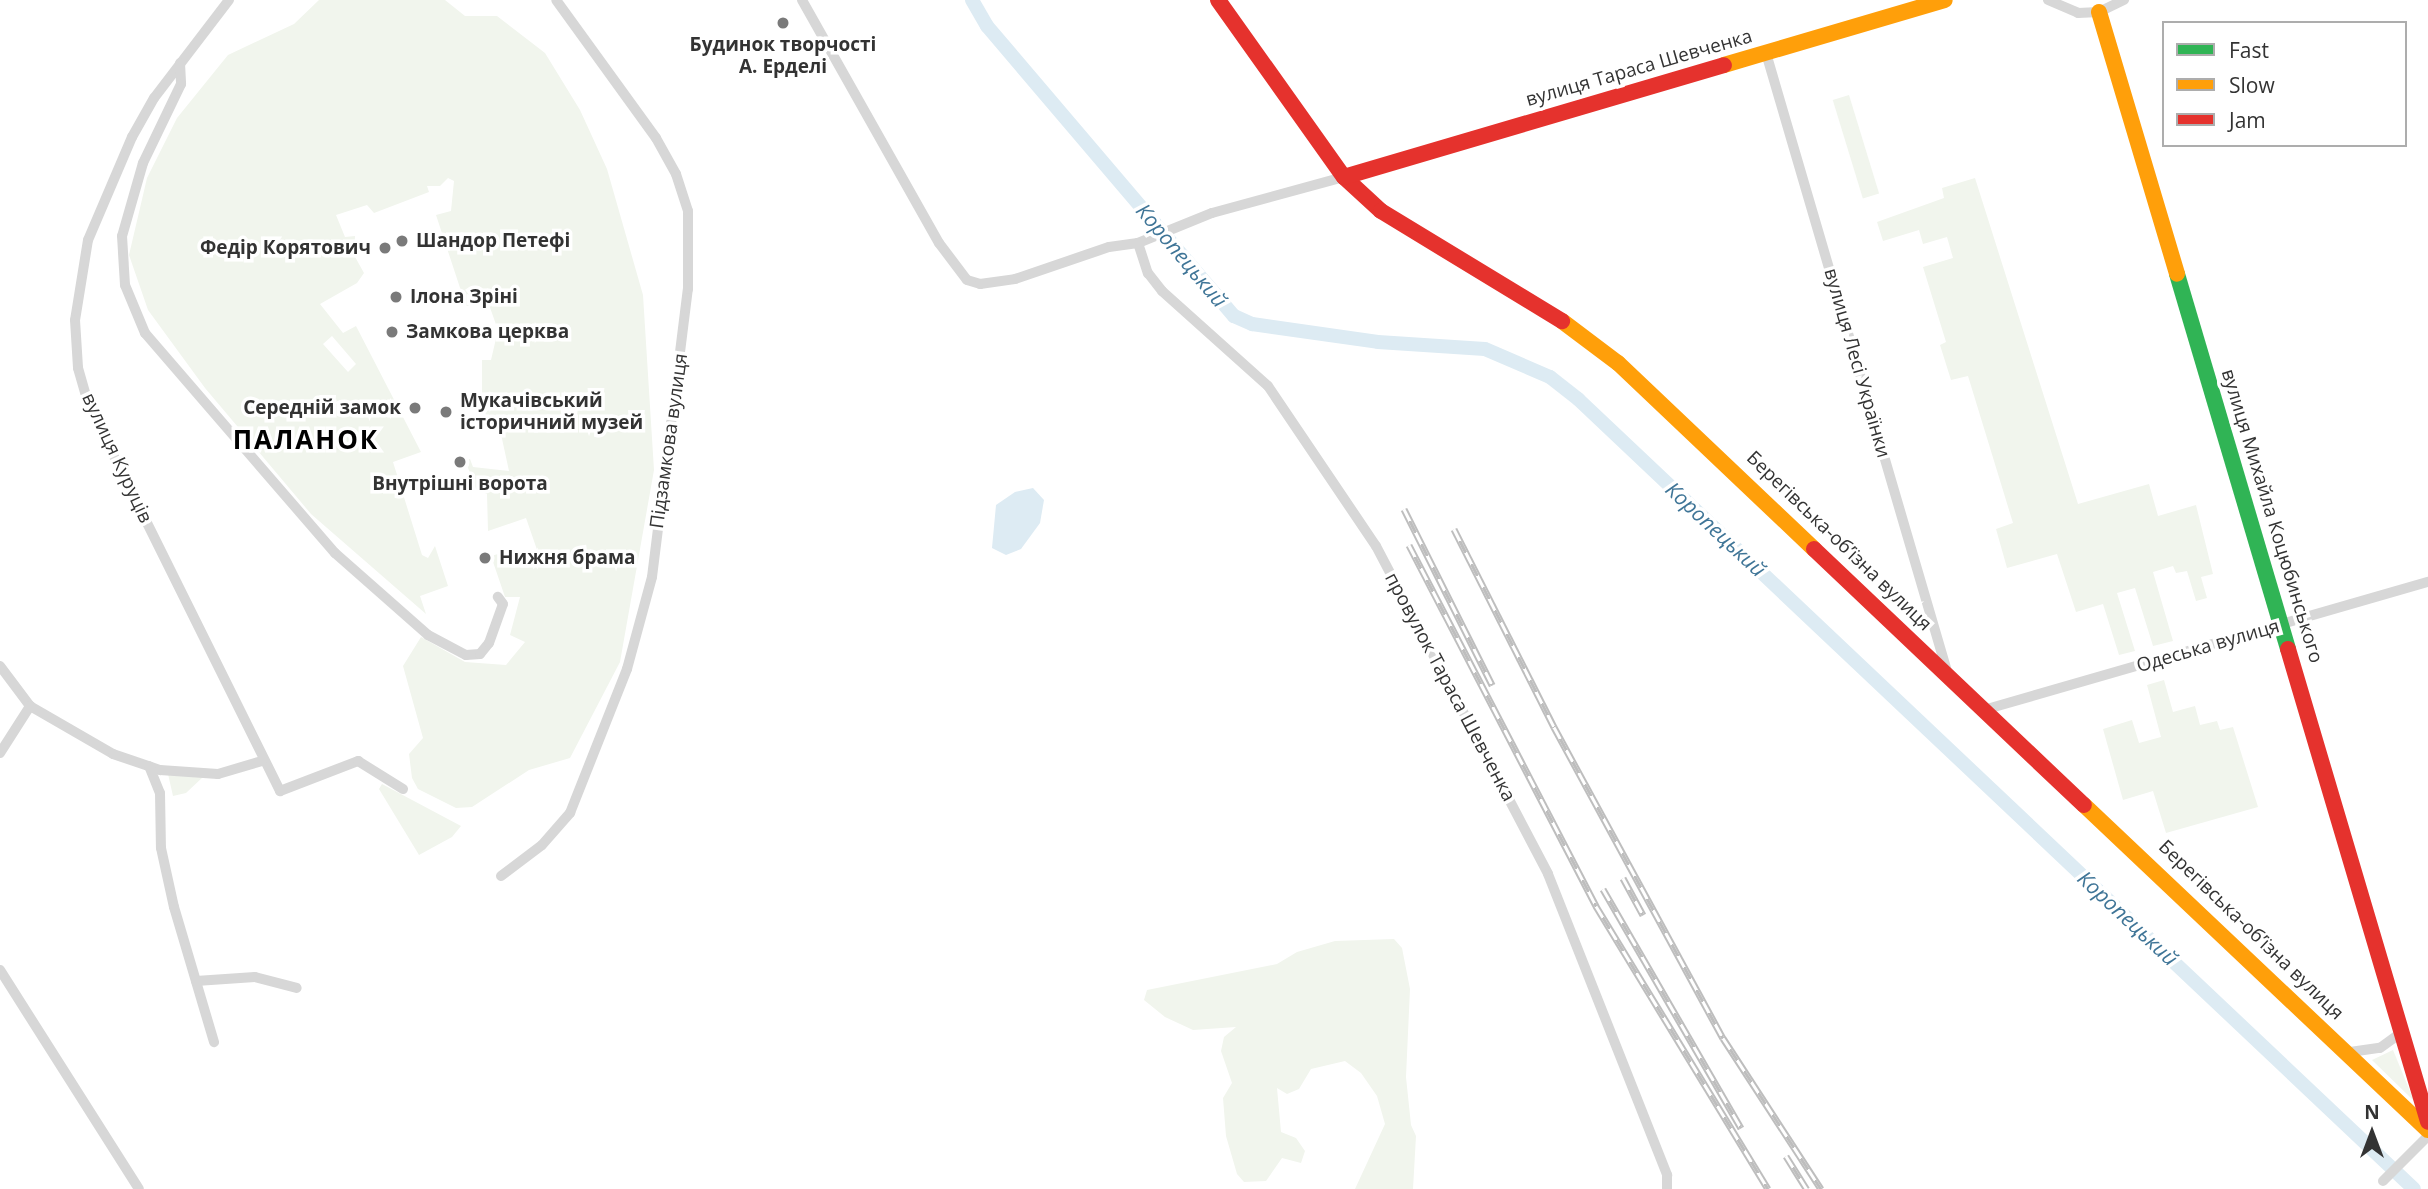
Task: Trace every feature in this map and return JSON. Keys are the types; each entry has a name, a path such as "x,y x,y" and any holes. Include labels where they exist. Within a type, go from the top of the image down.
{"main road":[{"name":"Берегівська-обʼїзна вулиця","path":"1218,0 1344,177 1381,211 1575,327 1664,404 2350,1052 2428,1130"},
{"name":"вулиця Тараса Шевченка","path":"1344,177 1945,0"},
{"name":"вулиця Михайла Коцюбинського","path":"2099,12 2283,625 2428,1122"}],"street":[{"name":"вулиця Куруців","path":"229,0 180,62 132,136 88,240 75,320 78,368 89,406 262,761 280,791 358,761 402,789"},
{"name":"Підзамкова вулиця","path":"501,876 542,845 570,813 626,669 652,576 688,289 688,211 676,174 656,138 556,0"},
{"path":"802,0 939,243 967,280 997,284 1143,240 1172,227 1344,177"},
{"path":"2048,0 2078,13 2099,12 2124,0"},
{"name":"вулиця Лесі Українки","path":"1766,52 1947,673"},
{"path":"180,62 181,84 143,163 122,236 125,285 145,332 335,553 428,635 466,655 480,654 489,643 503,604 498,597"},
{"name":"провулок Тараса Шевченка","path":"1143,240 1148,272 1162,290 1268,386 1377,546 1548,874 1658,1150 1667,1175 1667,1189"},
{"name":"Одеська вулиця","path":"1987,709 2428,582"},
{"path":"0,667 30,706 114,754 149,766 218,774 262,761"},
{"path":"0,753 30,706"},
{"path":"149,766 160,793 161,848 174,907 214,1042"},
{"path":"0,970 139,1189"},
{"path":"195,981 256,977 297,988"},
{"path":"2350,1052 2380,1048 2402,1032"},
{"path":"2385,1179 2428,1136"}],"shaded area":[{"path":"319,0 445,0 465,16 497,16 545,53 580,110 607,169 643,295 654,470 620,662 570,758 529,770 472,807 456,808 418,789 412,778 409,754 423,738 403,666 421,637 465,662 506,665 525,642 510,635 520,597 505,597 491,556 498,554 502,565 543,567 526,518 488,531 487,494 476,489 465,460 470,459 473,467 509,471 499,425 488,428 482,393 482,360 491,360 498,330 488,302 466,306 436,215 451,211 454,181 448,178 440,186 427,186 429,192 374,213 367,205 336,215 345,237 355,236 354,255 364,273 357,283 320,304 343,333 356,326 421,452 393,462 422,555 428,558 435,546 448,586 420,596 426,614 311,514 205,388 148,310 129,255 147,178 177,118 228,55 294,24","holes":["332,336 356,364 348,372 323,344"]},
{"path":"1849,95 1879,193 1863,198 1833,100"},
{"path":"1975,178 2078,504 2149,484 2158,516 2196,505 2213,574 2201,577 2207,598 2196,601 2187,571 2176,573 2173,566 2153,572 2173,641 2153,646 2135,588 2117,593 2135,651 2119,655 2103,604 2076,612 2057,554 2007,568 1996,529 2013,523 1968,376 1951,380 1940,345 1946,342 1923,267 1953,258 1947,237 1923,244 1919,230 1883,241 1877,222 1944,198 1942,188"},
{"path":"1033,488 1044,500 1040,523 1021,549 1006,555 992,548 996,505 1015,492"},
{"path":"2164,680 2173,712 2195,706 2200,725 2217,721 2220,730 2233,727 2258,807 2166,833 2153,791 2123,800 2103,729 2132,720 2139,743 2161,737 2147,685"},
{"path":"168,774 203,777 186,793 173,796"},
{"path":"382,784 461,826 452,837 419,855 379,789"},
{"path":"1394,939 1402,948 1410,989 1406,1077 1411,1125 1416,1136 1413,1189 1355,1189 1385,1124 1377,1096 1361,1073 1345,1061 1311,1069 1299,1089 1287,1094 1277,1088 1281,1132 1296,1138 1305,1151 1301,1163 1282,1158 1266,1181 1244,1182 1237,1174 1226,1136 1223,1098 1232,1083 1221,1051 1224,1037 1236,1027 1193,1030 1165,1017 1144,1000 1147,990 1277,964 1297,952 1335,941"},
{"path":"2393,1050 2414,1101 2372,1060"}],"waterway":[{"name":"Коропецький","path":"972,0 987,26 1234,316 1252,324 1378,342 1485,349 1550,377 1578,399 2414,1189"}],"railway":[{"path":"1404,509 1492,685"},
{"path":"1454,529 1554,727 1723,1038 1821,1189"},
{"path":"1409,545 1596,906 1768,1189"},
{"path":"1623,878 1643,915"},
{"path":"1603,889 1741,1128"},
{"path":"1786,1156 1807,1189"}],"traffic: fast":[{"path":"2177,274 2288,649"}],"traffic: slow":[{"path":"1724,65 1945,0"},
{"path":"2099,12 2177,274"},
{"path":"1562,321 1618,363 1814,549"},
{"path":"2084,805 2428,1130"}],"traffic: jam":[{"path":"1218,0 1344,177 1381,211 1562,321"},
{"path":"1344,177 1724,65"},
{"path":"1814,549 2084,805"},
{"path":"2288,649 2428,1122"}],"place":[{"name":"Будинок творчості А. Ерделі","path":"783,23"},
{"name":"Шандор Петефі","path":"402,241"},
{"name":"Федір Корятович","path":"385,248"},
{"name":"Ілона Зріні","path":"396,297"},
{"name":"Замкова церква","path":"392,332"},
{"name":"Середній замок","path":"415,408"},
{"name":"Мукачівський історичний музей","path":"446,412"},
{"name":"Внутрішні ворота","path":"460,462"},
{"name":"Нижня брама","path":"485,558"}],"district":[{"name":"ПАЛАНОК","path":"306,440"}]}
